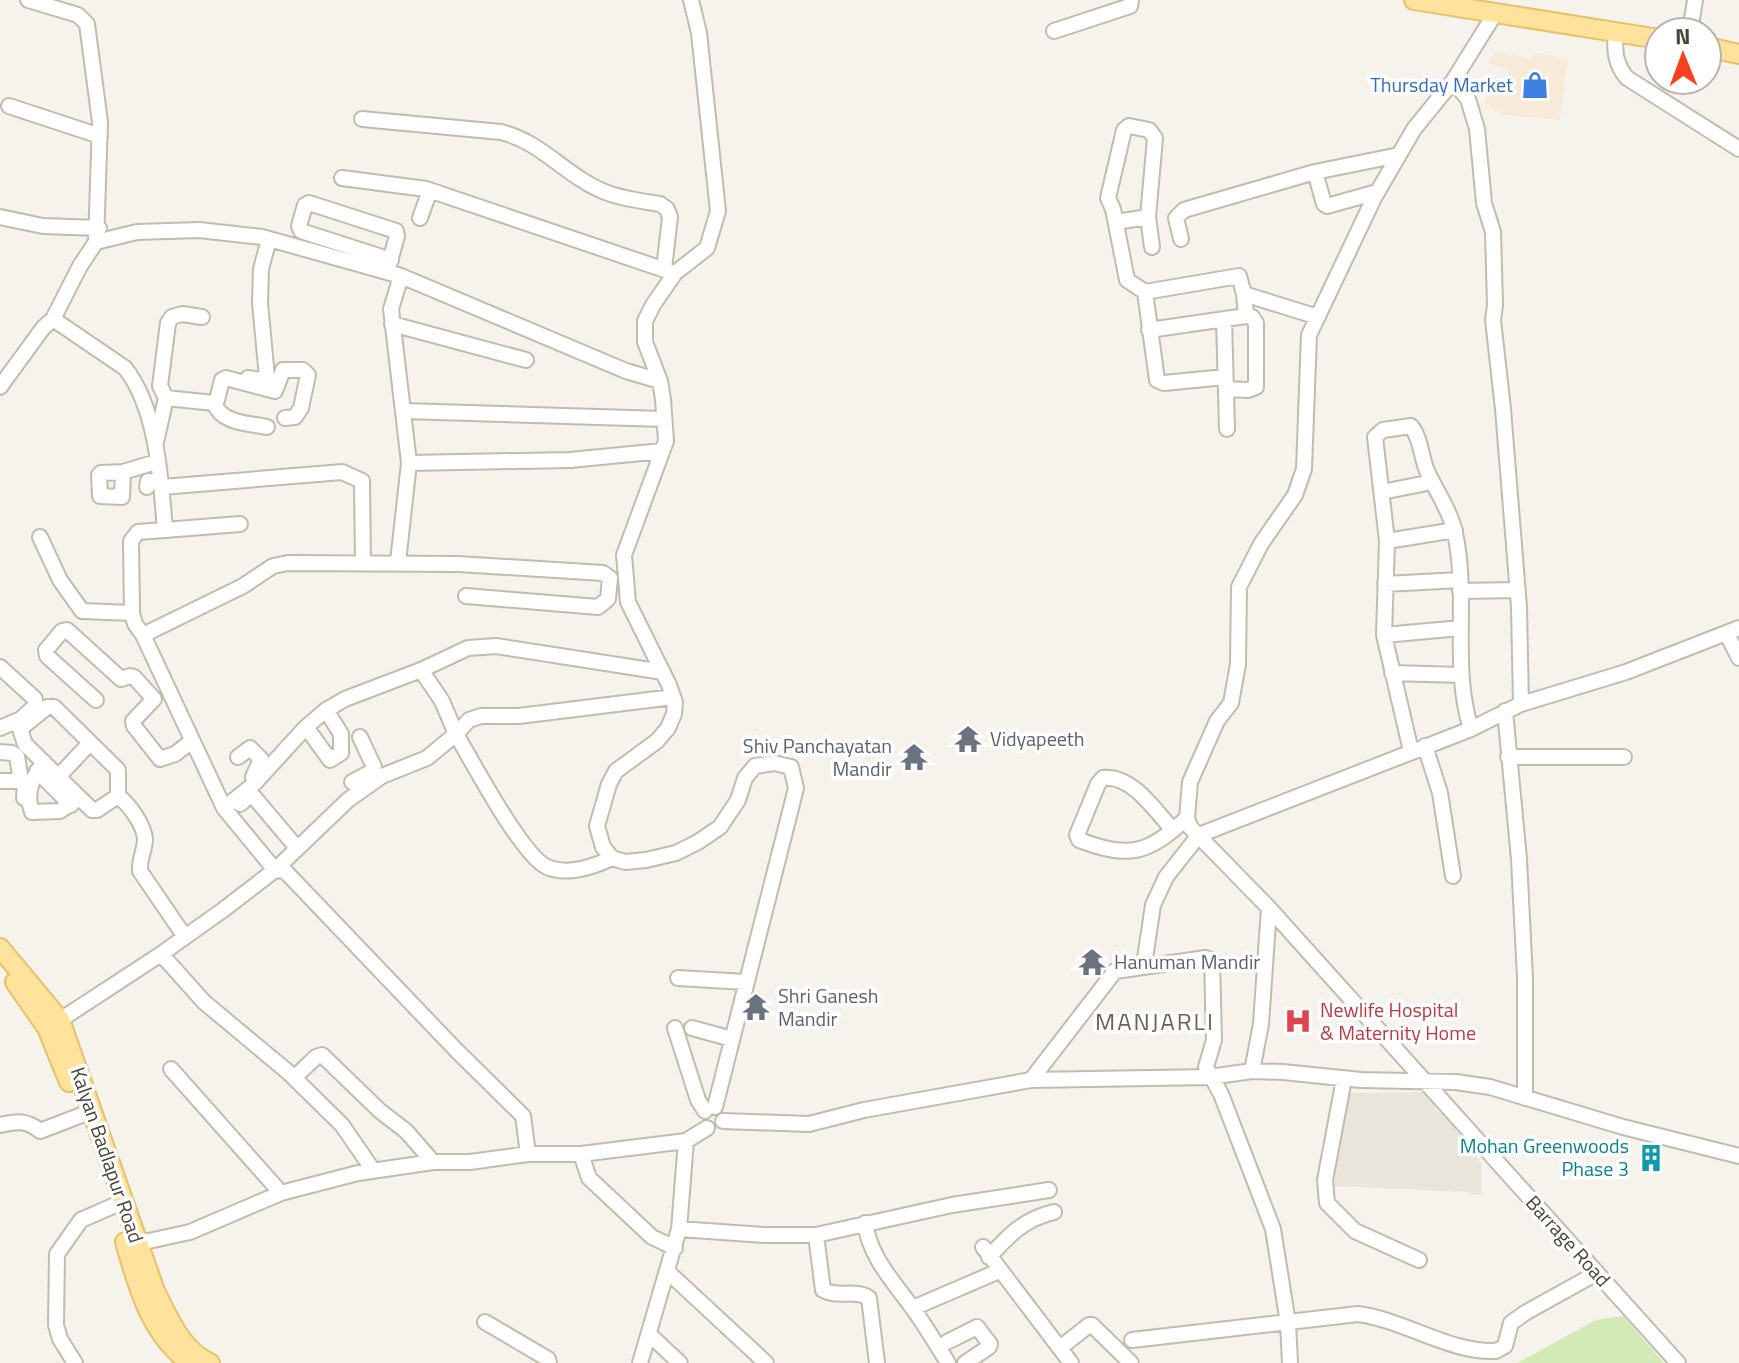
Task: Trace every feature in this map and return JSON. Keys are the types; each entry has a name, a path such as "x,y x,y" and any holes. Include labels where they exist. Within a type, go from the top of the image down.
{"main road":[{"path":"1414,0 1643,36"},
{"path":"0,948 54,1024 132,1245 138,1286 153,1323 176,1352 190,1363"},
{"path":"0,963 54,1024"},
{"name":"Kalyan Badlapur Road","path":"132,1245 177,1333 201,1359 210,1363"}],"street":[{"path":"28,0 82,17"},
{"path":"0,387 53,319 98,235 100,136 87,24 82,17 80,0"},
{"path":"670,271 707,248 718,211 699,33 691,0"},
{"path":"1054,31 1111,14 1130,6 1131,0"},
{"path":"1173,830 1128,783 1113,777 1103,778 1098,784 1077,835 1079,840 1098,847 1134,851 1160,843 1187,818 1190,782 1217,721 1231,703 1238,664 1239,587 1261,544 1295,495 1304,469 1309,335 1377,192 1414,129 1453,81 1496,12"},
{"path":"1616,32 1619,69 1627,78 1739,149"},
{"path":"1453,81 1468,99 1477,129 1484,203 1493,232 1493,320 1518,590 1521,704"},
{"path":"9,106 100,136"},
{"path":"362,119 517,136 603,191 660,204 667,209 670,217 670,271 645,321 645,342 660,381 666,441 624,555 628,602 663,672 673,697 674,714 657,741 616,771 597,826 603,847 612,858 625,862 646,860 676,853 720,827 738,800 745,778 755,766 774,763 791,767 796,788 732,1039 710,1109 702,1120 707,1128"},
{"path":"1152,247 1148,217 1155,138 1149,130 1129,126 1124,130 1108,192 1127,280 1145,292 1237,276 1241,278 1246,316"},
{"path":"1181,239 1176,218 1184,210 1315,172 1399,155"},
{"path":"1315,172 1327,206 1377,192"},
{"path":"342,178 430,190 670,271"},
{"path":"420,218 430,190"},
{"path":"398,562 409,463 391,309 393,269 397,236 396,231 309,203 305,205 299,226 301,231 393,269 626,371 660,381"},
{"path":"0,217 98,235 199,230 269,239 393,269"},
{"path":"1116,222 1148,217"},
{"path":"228,374 263,380 267,377 260,303 261,269 269,239"},
{"path":"1145,292 1149,330 1157,380 1164,383 1225,383 1248,390 1256,387 1256,323 1252,317 1149,330"},
{"path":"1244,294 1318,317"},
{"path":"165,530 156,485 156,442 166,398 160,386 168,323 172,317 182,314 202,317"},
{"path":"53,319 125,368 138,390 156,442"},
{"path":"1224,319 1227,429"},
{"path":"392,324 526,360"},
{"path":"214,403 222,380 226,378 275,391 283,370 303,370 308,375 301,408 295,417 285,418"},
{"path":"166,398 214,403"},
{"path":"214,403 224,418 267,427"},
{"path":"404,411 664,419"},
{"path":"1453,876 1440,793 1418,748 1392,673 1384,635 1387,541 1375,437 1383,430 1411,426 1416,431 1432,482 1455,530 1460,586 1461,693 1471,729"},
{"path":"409,463 570,460 662,451"},
{"path":"123,472 156,462"},
{"path":"156,485 342,472 350,474 362,481 363,563"},
{"path":"1382,492 1432,482"},
{"path":"240,524 138,532 131,541 132,613 224,807 275,870 285,871 523,1116 528,1154"},
{"path":"1387,541 1455,530"},
{"path":"40,537 57,576 82,611 132,613"},
{"path":"143,635 243,586 273,566 288,563 398,562 603,573 610,578 608,599 598,607 466,596"},
{"path":"1385,584 1518,590"},
{"path":"1384,635 1461,628"},
{"path":"96,700 47,656 46,650 62,631 67,630 121,679 134,677 156,662"},
{"path":"1144,965 1153,905 1166,877 1199,835 1471,729 1521,704 1626,672 1733,631 1739,658"},
{"path":"224,807 326,710 345,699 468,648 485,645 663,672"},
{"path":"0,667 35,699 35,706 21,719 0,728"},
{"path":"421,670 442,701 456,734 508,823 543,866 558,871 593,867 612,858"},
{"path":"1392,673 1461,675"},
{"path":"134,677 154,699"},
{"path":"170,692 154,699 133,721 134,726 160,759 175,754 192,741"},
{"path":"353,783 382,776 427,758 469,720 481,716 519,716 673,697"},
{"path":"47,707 54,707 118,770 118,796 97,810 75,802 40,767 25,744 20,729 47,707"},
{"path":"306,727 333,760 341,753 341,734 326,710"},
{"path":"1505,711 1519,859 1525,978 1525,1098"},
{"path":"54,1024 161,954 275,870 353,783 373,771 360,737"},
{"path":"58,777 90,743"},
{"path":"238,757 250,748 261,759 250,780"},
{"path":"0,752 17,756 21,781 25,783 24,816"},
{"path":"1508,757 1624,757"},
{"path":"40,767 58,777 75,802"},
{"path":"40,767 30,787 28,803 32,812 60,811 75,802"},
{"path":"0,781 21,781"},
{"path":"118,796 127,802 145,838 140,871 185,937"},
{"path":"224,807 254,797 297,848"},
{"name":"Barrage Road","path":"1187,818 1190,827 1269,908 1678,1363"},
{"path":"1252,1071 1261,1024 1269,908"},
{"path":"161,954 204,1002 294,1078 342,1125 373,1170"},
{"path":"1031,1080 1115,971 1144,965 1206,958 1212,960 1214,1040 1206,1067 1221,1094 1273,1229 1288,1323 1290,1363"},
{"path":"678,978 746,982"},
{"path":"132,1245 190,1232 281,1193 373,1170 528,1154 581,1154 686,1141 707,1128 717,1129 723,1121 722,1113 698,1100 675,1028"},
{"path":"692,1028 732,1039"},
{"path":"294,1078 322,1055 380,1111 406,1131 433,1162"},
{"path":"171,1069 281,1193"},
{"path":"723,1121 809,1124 864,1110 1031,1080 1210,1077 1252,1071 1283,1072 1344,1079 1456,1082 1490,1087 1623,1127 1739,1156"},
{"path":"1344,1079 1324,1196 1355,1231 1419,1260"},
{"path":"0,1125 16,1121 31,1123 40,1131 86,1113"},
{"path":"640,1363 679,1229 686,1141"},
{"path":"581,1154 589,1178 652,1237 675,1248"},
{"path":"679,1229 816,1235 952,1205 1049,1190"},
{"path":"75,1363 60,1339 56,1325 57,1254 81,1220 118,1203"},
{"path":"1054,1212 1026,1221 986,1252 1063,1346 1084,1363"},
{"path":"865,1223 869,1243 878,1262 950,1363 956,1360 963,1363 990,1344 977,1327 947,1342"},
{"path":"816,1235 823,1290 834,1294 864,1294 869,1298 877,1363"},
{"path":"913,1308 999,1271"},
{"path":"668,1272 766,1363"},
{"path":"1132,1340 1358,1314 1505,1356 1511,1323 1597,1273"},
{"path":"485,1322 548,1359 549,1363"},
{"path":"1063,1346 1092,1325 1131,1363"},
{"path":"650,1335 680,1363"},
{"path":"1063,1346 1071,1363"}],"shaded area":[{"name":"Thursday Market","path":"1495,51 1532,59 1534,54 1541,53 1568,59 1560,120 1503,115 1485,103 1490,84 1505,86 1509,71 1488,63"},
{"path":"1428,1092 1437,1111 1446,1116 1481,1163 1481,1195 1334,1186 1347,1093"}],"green space":[{"path":"1623,1316 1664,1363 1517,1363 1596,1320"}],"place":[{"name":"Thursday Market","path":"1535,85"},
{"name":"Vidyapeeth","path":"968,739"},
{"name":"Shiv Panchayatan Mandir","path":"914,757"},
{"name":"Hanuman Mandir","path":"1092,962"},
{"name":"Shri Ganesh Mandir","path":"756,1007"},
{"name":"Newlife Hospital & Maternity Home","path":"1298,1021"},
{"name":"Mohan Greenwoods Phase 3","path":"1651,1158"}],"district":[{"name":"MANJARLI","path":"1155,1022"}]}
